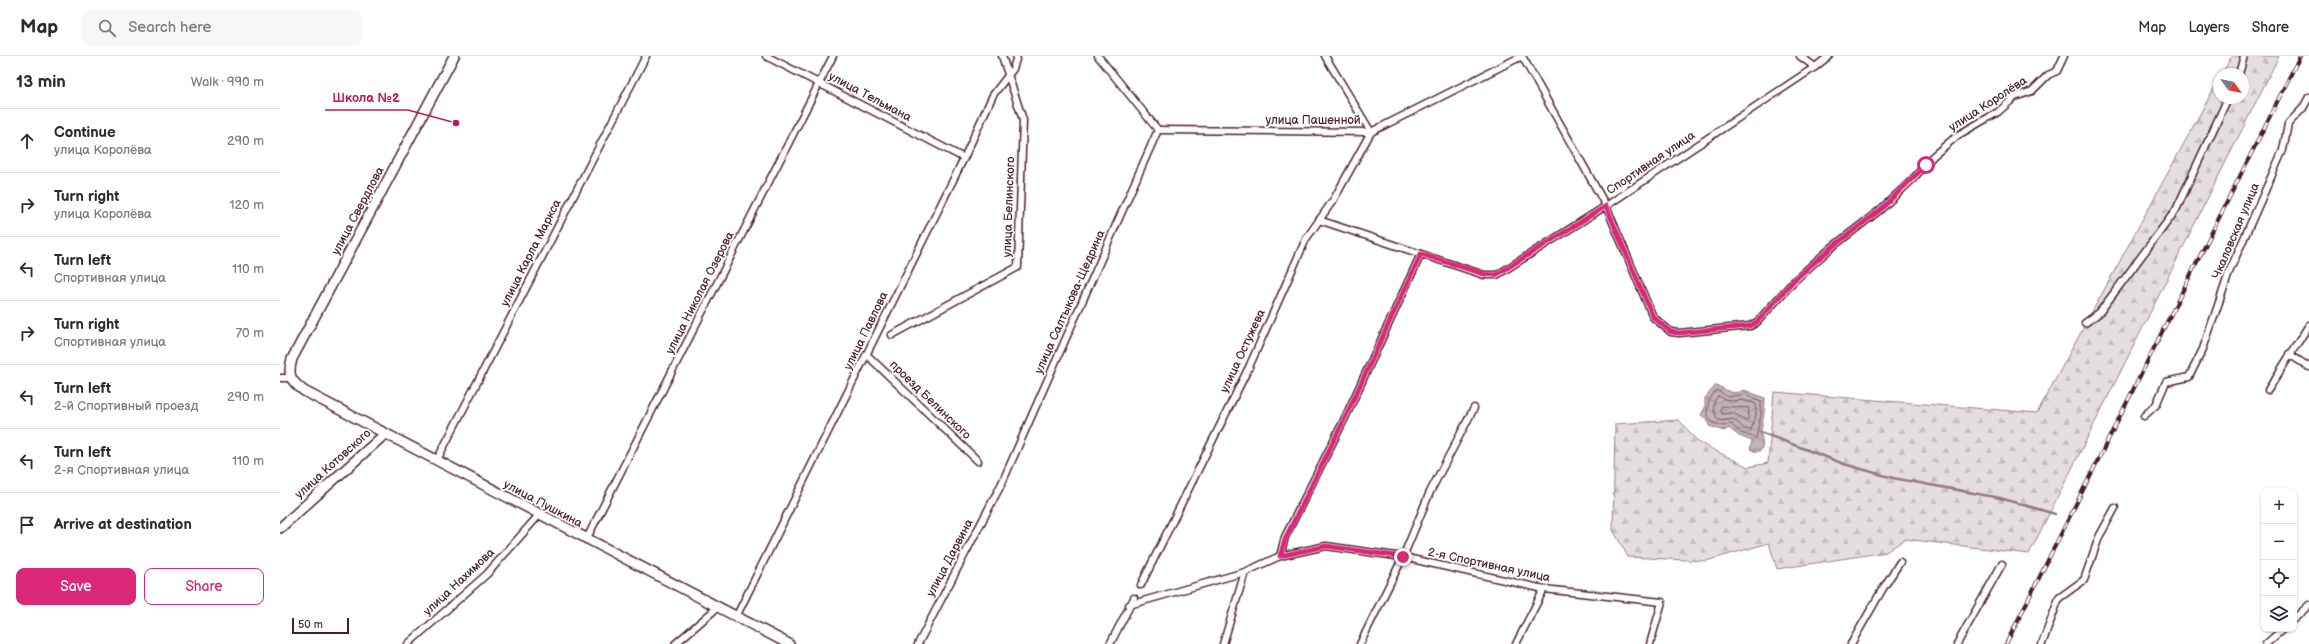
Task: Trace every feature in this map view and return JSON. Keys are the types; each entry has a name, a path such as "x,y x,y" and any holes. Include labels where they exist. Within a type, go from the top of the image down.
{"main road":[{"name":"улица Свердлова","path":"290,378 289,370 292,360 454,56"},
{"name":"улица Пушкина","path":"290,378 304,392 586,540 789,644"},
{"name":"улица Котовского","path":"280,528 385,434"}],"street":[{"name":"улица Карла Маркса","path":"436,460 646,56"},
{"name":"улица Тельмана","path":"766,56 964,158"},
{"name":"улица Николая Озерова","path":"586,540 833,56"},
{"name":"улица Белинского","path":"892,335 1018,267 1023,120 1002,56"},
{"name":"улица Павлова","path":"736,617 964,158 993,95 1013,69 1017,56"},
{"path":"1098,56 1158,130"},
{"path":"1325,56 1371,132"},
{"name":"улица Пашенной","path":"1158,130 1371,132 1522,56"},
{"name":"улица Королёва","path":"1522,56 1606,206 1645,302 1653,317 1671,332 1679,333 1750,326 1757,322 1794,280 1831,248 1880,210 1913,179 1933,156 1958,134 1998,112 2015,97 2032,90 2048,75 2057,71 2064,56"},
{"path":"1800,56 1815,67"},
{"name":"Спортивная улица","path":"1319,220 1484,274 1496,275 1606,206 1815,67 1829,56"},
{"path":"2241,68 2244,56"},
{"name":"Чкаловская улица","path":"2144,416 2156,405 2166,382 2189,377 2203,350 2230,270 2283,150 2288,124 2303,108 2309,98"},
{"path":"2086,323 2099,313 2176,210 2225,104"},
{"name":"улица Салтыкова-Щедрина","path":"1002,483 1158,130"},
{"name":"улица Остужева","path":"1141,585 1248,366 1306,239 1334,199 1371,132"},
{"path":"1280,556 1286,537 1344,420 1421,254"},
{"path":"2268,390 2289,354 2309,325"},
{"path":"2289,354 2309,367"},
{"name":"проезд Белинского","path":"867,355 978,462"},
{"path":"280,378 290,378"},
{"path":"1360,644 1403,557 1430,492 1474,408"},
{"name":"улица Дарвина","path":"918,644 1002,483"},
{"path":"2042,644 2059,598 2084,580 2099,536 2115,508"},
{"name":"улица Нахимова","path":"408,644 487,574 539,515"},
{"name":"2-я Спортивная улица","path":"1130,605 1245,572 1280,556 1326,546 1403,557 1544,589 1662,602 1650,644"},
{"path":"1851,644 1900,562"},
{"path":"1957,644 2002,564"},
{"path":"1223,644 1245,572"},
{"path":"1516,644 1544,589"},
{"path":"1110,644 1134,598"},
{"path":"2297,616 2309,606"},
{"path":"675,644 718,608"},
{"path":"2266,644 2280,632"}],"green space":[{"path":"2232,56 2279,56 2029,554 1905,539 1886,552 1777,569 1769,543 1706,561 1628,557 1613,530 1615,424 1679,420 1698,442 1748,467 1768,463 1774,392 2037,413 2213,90 2213,104 2249,104 2249,68 2225,68"}],"water":[{"path":"1716,385 1730,392 1740,392 1744,390 1765,398 1761,431 1763,445 1761,450 1756,452 1750,449 1752,441 1739,436 1729,428 1724,431 1709,426 1707,419 1701,415 1705,408 1705,398"}],"waterway":[{"path":"1760,432 1844,464 1893,478 2000,498 2055,514"}],"railway":[{"path":"2006,644 2300,56"}],"place":[{"name":"Школа №2","path":"456,123"}],"route":[{"path":"1403,557 1326,546 1280,556 1286,537 1344,420 1421,254 1484,274 1496,275 1606,206 1645,302 1653,317 1662,326 1671,332 1679,333 1750,326 1757,322 1794,280 1850,232 1880,210 1926,165"}]}
